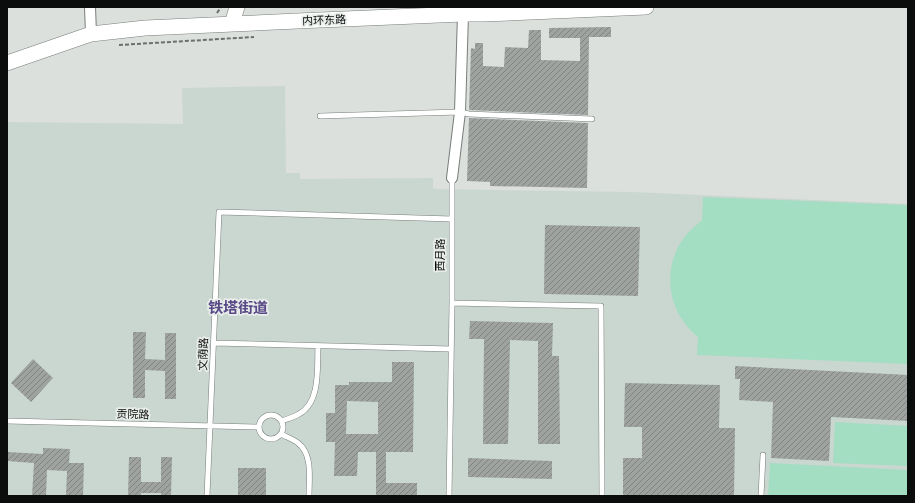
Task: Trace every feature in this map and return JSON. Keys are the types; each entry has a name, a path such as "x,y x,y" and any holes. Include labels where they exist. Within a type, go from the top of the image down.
{"street":[{"path":"90,7 91,34"},
{"path":"227,7 232,24"},
{"path":"232,24 237,7"},
{"name":"内环东路","path":"7,63 91,34 145,28 463,14 484,11 646,7"},
{"name":"西月路","path":"452,178 460,112 463,14"}],"lane":[{"path":"320,116 460,112 469,114 592,119"},
{"name":"西月路","path":"449,496 452,178"},
{"name":"文荫路","path":"207,496 219,212 452,219"},
{"path":"452,303 601,306 602,496"},
{"path":"214,343 451,349"},
{"path":"282,421 300,414 310,405 314,395 317,379 318,346"},
{"path":"275,415 282,421 283,430 281,434 274,438 267,438 261,434 259,427 260,421 263,418 266,416 275,415"},
{"name":"贡院路","path":"7,420 259,427"},
{"path":"281,434 298,443 303,448 307,457 309,472 309,496"},
{"path":"761,496 763,455"}],"path":[{"path":"117,45 254,37"}],"shaded area":[{"path":"285,86 286,173 300,173 300,179 433,178 433,189 632,192 908,204 908,496 7,496 7,122 183,124 182,88"}],"green space":[{"path":"703,197 908,205 908,364 697,355 698,337 686,325 677,311 673,300 670,277 679,245 688,233 702,220"},
{"path":"835,422 908,426 908,466 833,463"},
{"path":"770,463 908,470 908,496 768,496"}],"building":[{"path":"611,27 611,37 589,37 588,115 469,110 471,48 475,49 475,43 483,43 483,66 504,67 505,47 528,48 529,30 541,30 541,60 580,61 580,38 549,38 549,28"},
{"path":"469,118 588,123 587,188 490,186 490,182 467,181"},
{"path":"545,225 640,227 638,296 544,294"},
{"path":"470,321 553,323 552,356 559,356 560,444 538,444 538,341 510,340 508,444 483,444 484,339 469,339"},
{"path":"133,332 146,332 145,359 165,360 165,333 176,333 176,399 165,399 165,371 145,370 145,398 133,398"},
{"path":"33,359 53,378 31,402 11,383"},
{"path":"392,362 414,362 413,452 386,452 386,483 417,483 417,496 376,496 376,452 358,452 357,476 334,476 335,442 326,442 326,413 335,413 335,385 349,385 349,382 392,382","holes":["347,401 378,402 378,434 346,434"]},
{"path":"735,366 908,375 908,421 831,417 829,461 771,458 773,402 739,400 740,379 735,379"},
{"path":"625,383 720,385 719,428 735,428 734,496 623,496 623,458 642,458 642,427 624,427"},
{"path":"43,448 70,449 69,463 84,463 83,496 66,496 67,471 47,470 46,496 32,496 34,463 7,461 7,452 43,454"},
{"path":"129,457 141,457 141,482 161,482 161,457 172,457 171,496 161,496 161,493 141,493 141,496 128,496"},
{"path":"468,458 552,461 552,479 468,477"},
{"path":"238,468 266,468 266,496 238,496"}],"district":[{"name":"铁塔街道","path":"238,308"}]}
